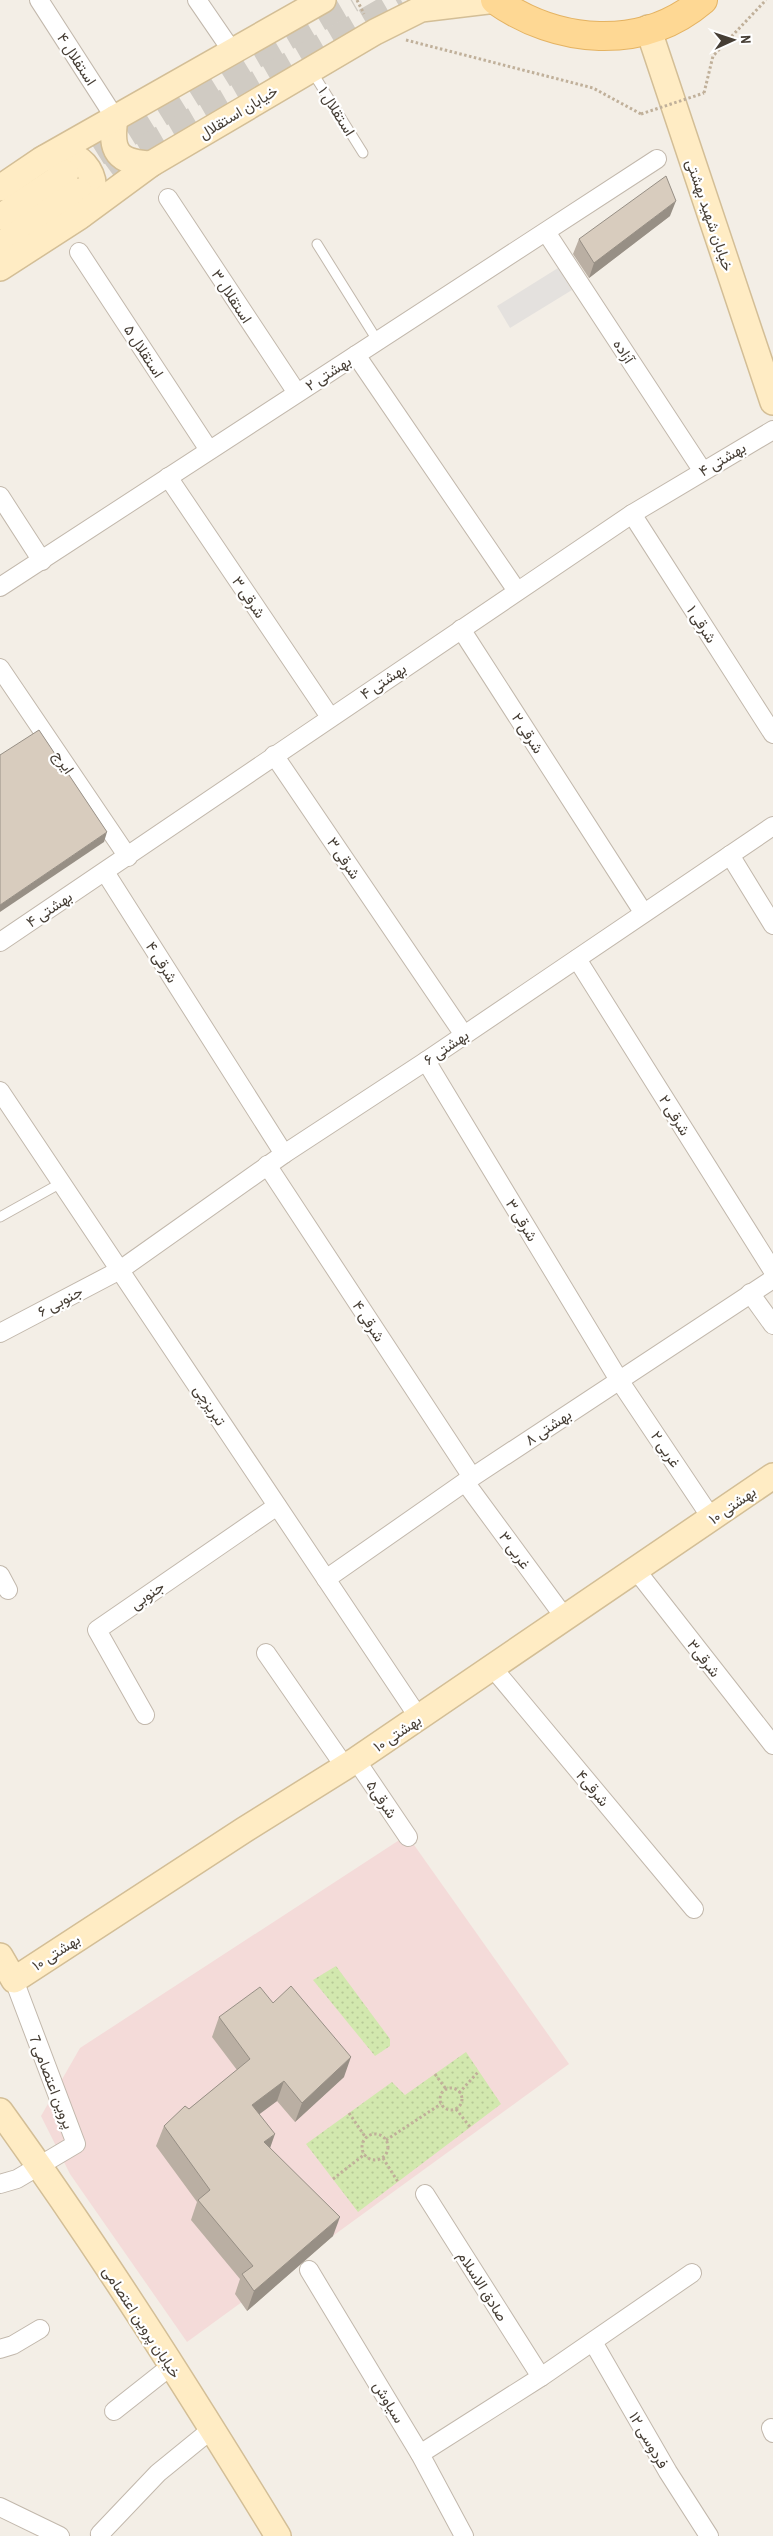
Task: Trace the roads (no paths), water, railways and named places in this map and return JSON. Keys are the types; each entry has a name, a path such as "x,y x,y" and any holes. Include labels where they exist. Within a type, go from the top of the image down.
{"main road":[{"path":"0,188 41,160 323,0"},
{"path":"496,0 516,14 539,26 563,33 597,36 627,34 665,23 703,0"},
{"name":"خیابان استقلال","path":"0,268 79,216 151,164 424,4 496,0"},
{"name":"خیابان شهید بهشتی","path":"648,28 773,402"},
{"path":"115,118 114,145 118,154 127,161 151,164"},
{"path":"41,160 50,156 69,155 78,159 91,173 94,192 86,210 79,216"},
{"path":"0,217 73,182 0,245"},
{"name":"بهشتی ۱۰","path":"14,1980 244,1830 350,1764 773,1476"},
{"path":"0,1956 14,1980"},
{"name":"خیابان پروین اعتصامی","path":"0,2111 39,2166 171,2366 278,2536"}],"street":[{"name":"استفلال ۴","path":"39,0 115,118"},
{"path":"197,0 232,51"},
{"name":"بهشتی ۲","path":"0,587 657,159"},
{"name":"استقلال ۳","path":"168,198 297,393"},
{"name":"آزاده","path":"546,232 702,470"},
{"name":"استقلال ۵","path":"79,252 209,450"},
{"path":"356,355 517,591"},
{"name":"بهشتی ۴","path":"0,942 632,514 702,470 773,430"},
{"name":"۳ شرقی","path":"168,477 330,717"},
{"path":"0,496 42,561"},
{"name":"شرقی ۱","path":"632,514 773,734"},
{"name":"شرقی ۲","path":"461,629 644,912"},
{"name":"ایرج","path":"0,668 128,857"},
{"name":"شرقی ۳","path":"274,755 464,1035"},
{"name":"بهشتی ۶","path":"120,1270 267,1165 426,1061 773,826"},
{"path":"730,855 773,925"},
{"name":"شرقی ۴","path":"105,872 284,1154"},
{"name":"شرقی ۲","path":"577,959 773,1271"},
{"name":"شرقی ۳","path":"426,1061 619,1380"},
{"name":"تبریزچی","path":"1,1094 419,1718"},
{"name":"شرقی ۴","path":"267,1165 468,1479"},
{"name":"جنوبی ۶","path":"0,1333 120,1270"},
{"name":"بهشتی ۸","path":"326,1579 468,1479 773,1279"},
{"path":"750,1293 773,1325"},
{"name":"غربی ۲","path":"619,1380 712,1519"},
{"name":"غربی ۳","path":"468,1479 565,1618"},
{"name":"جنوبی","path":"145,1715 97,1630 277,1506"},
{"name":"شرقی۳","path":"636,1570 773,1745"},
{"name":"شرقی۵","path":"266,1653 408,1837"},
{"name":"شرقی۴","path":"492,1667 694,1910"},
{"name":"پروین اعتصامی 7","path":"14,1980 76,2144 39,2166"},
{"path":"0,2184 17,2178 39,2166"},
{"name":"صادق الاسلام","path":"425,2194 541,2378"},
{"name":"سیاوش","path":"309,2270 420,2454 464,2536"},
{"path":"420,2454 541,2378 692,2273"},
{"path":"0,2349 13,2345 40,2329"},
{"name":"فردوسی ۱۲","path":"593,2342 668,2472 709,2536"},
{"path":"114,2411 171,2366"},
{"path":"100,2535 158,2473 212,2429"},
{"path":"0,2507 60,2536"}],"lane":[{"name":"استقلال ۱","path":"311,69 363,152"},
{"path":"317,244 377,340"},
{"path":"0,1217 61,1183"}],"tunnel":[{"path":"66,173 247,61 352,0"},
{"path":"79,191 118,163 401,0"}]}
